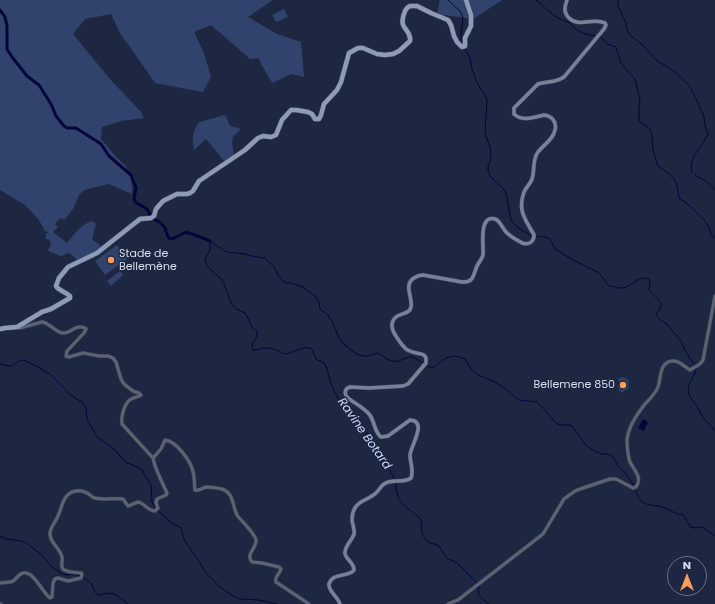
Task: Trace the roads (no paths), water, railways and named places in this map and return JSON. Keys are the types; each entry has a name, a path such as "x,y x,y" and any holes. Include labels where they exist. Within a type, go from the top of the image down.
{"main road":[{"path":"0,329 17,327 70,298 68,294 56,286 59,278 66,268 97,253 140,219 151,218 154,216 160,203 168,198 177,194 187,194 193,191 203,178 246,150 258,138 263,136 274,137 282,120 291,110 308,112 312,114 315,119 319,119 324,104 337,90 341,82 349,53 358,48 362,48 377,54 393,54 399,51 410,41 410,35 402,24 402,21 405,10 410,6 417,6 448,20 452,25 457,42 464,47 465,38 472,22 466,0"},
{"path":"340,604 329,585 333,578 350,573 354,570 353,564 346,556 345,552 346,547 354,534 352,519 358,503 372,496 386,482 407,480 411,478 412,471 410,454 418,430 415,420 410,420 388,436 381,437 378,434 372,418 348,398 345,392 346,389 350,387 369,388 403,386 408,384 426,363 426,358 424,355 407,350 392,329 393,321 409,311 411,307 408,289 412,279 423,275 462,282 469,281 473,277 482,258 483,230 485,223 491,218 498,221 506,233 522,243 528,244 532,242 534,235 523,215 523,199 525,190 532,179 535,157 538,151 552,137 555,129 555,123 552,118 547,115 518,118 514,112 514,108 538,84 556,81 564,77 606,25 600,21 573,21 566,13 565,8 567,0"}],"street":[{"path":"448,604 458,600 543,534 564,499 575,492 610,479 616,479 633,488 636,487 639,482 629,460 627,441 630,430 635,418 659,386 661,371 667,363 677,362 689,370 692,370 700,364 704,355 715,296"},
{"path":"0,583 13,582 20,574 26,573 32,575 45,594 50,598 52,597 54,579 58,578 68,581 81,578 81,573 67,571 63,568 62,557 52,542 50,535 51,528 58,516 64,499 72,493 78,491 94,498 123,499 128,506 142,503 148,509 155,511 158,508 156,503 157,499 166,495 167,493 154,465 153,458 122,424 125,408 128,402 140,395 124,384 114,359 109,356 83,353 69,357 66,356 67,351 86,329 81,326 63,333 59,332 46,322 20,328 17,327"},
{"path":"153,458 165,440 168,440 178,446 190,464 193,470 195,490 197,491 208,487 228,492 232,498 237,515 255,538 256,544 250,554 250,561 281,568 275,578 276,582 309,604"}],"waterway":[{"path":"448,0 460,11 462,15 462,44"},
{"path":"536,0 558,18 570,23 575,29 585,34 596,36"},
{"path":"618,0 618,6 630,35 644,46 655,59 675,72 689,85 700,107 708,133 694,157 691,167 692,172"},
{"path":"0,10 5,17 7,26 7,49 12,57 27,76 39,85 51,104 56,116 64,126 67,128 76,128 101,144 109,156 131,175 136,188 134,198 135,202 147,209 151,216"},
{"path":"600,37 607,44 616,47 621,63 636,82 640,102 639,120 650,129 653,150 658,166 674,179 677,185 679,198 689,205 705,221 711,235 715,238"},
{"path":"465,49 470,58 476,81 487,99 485,133 491,150 491,159 488,165 489,174 505,192 512,222 520,229 533,236"},
{"path":"695,175 706,181 715,190"},
{"path":"154,219 166,229 167,236 169,238 172,239 186,232 210,241"},
{"path":"536,236 550,239 555,249 599,273 609,286 622,288 639,279 646,278 650,280 649,290 661,302 661,306 656,315 667,324 681,341 687,354 696,365 696,371 689,385 688,392 690,397 702,416 715,431"},
{"path":"210,241 226,252 265,258 274,267 283,281 303,287 315,296 319,302 320,309 327,314 333,323 339,338 357,354 368,356 378,353 392,361 400,361 411,357 423,363"},
{"name":"Ravine Botard","path":"210,241 210,250 205,259 207,266 221,279 232,305 236,309 245,313 252,328 257,331 257,336 252,344 253,350 269,348 286,354 303,348 311,348 316,359 324,363 326,366 332,386 341,405 353,413 356,421 376,446 379,456 395,480"},
{"path":"426,365 429,367 434,367 446,358 453,356 465,359 472,370 478,375 503,387 519,400 537,402 558,424 572,426 585,444 591,449 601,454 608,454 612,456 634,486"},
{"path":"0,364 12,366 19,361 24,360 51,375 69,394 83,403 86,408 87,419 96,436 114,449 126,462 142,470 151,485 152,502 155,508"},
{"name":"Ravine Botard","path":"396,483 396,490 399,499 421,520 422,533 425,539 430,543 438,545 448,559 456,562 477,583"},
{"path":"635,489 639,498 645,504 663,507 678,514 682,514 691,527 702,527 715,536"},
{"path":"158,511 173,524 181,528 184,539 207,574 221,588 233,596 241,599 258,600 277,604"},
{"path":"0,536 7,539 25,542 42,555 52,567 62,574 74,574 80,576"},
{"path":"83,577 91,583 95,592 99,595 109,593 116,595 128,604"},
{"name":"Ravine Botard","path":"479,585 479,594 489,604"}],"place":[{"name":"Stade de Bellemène","path":"111,260"},
{"name":"Bellemene 850","path":"623,385"}]}
